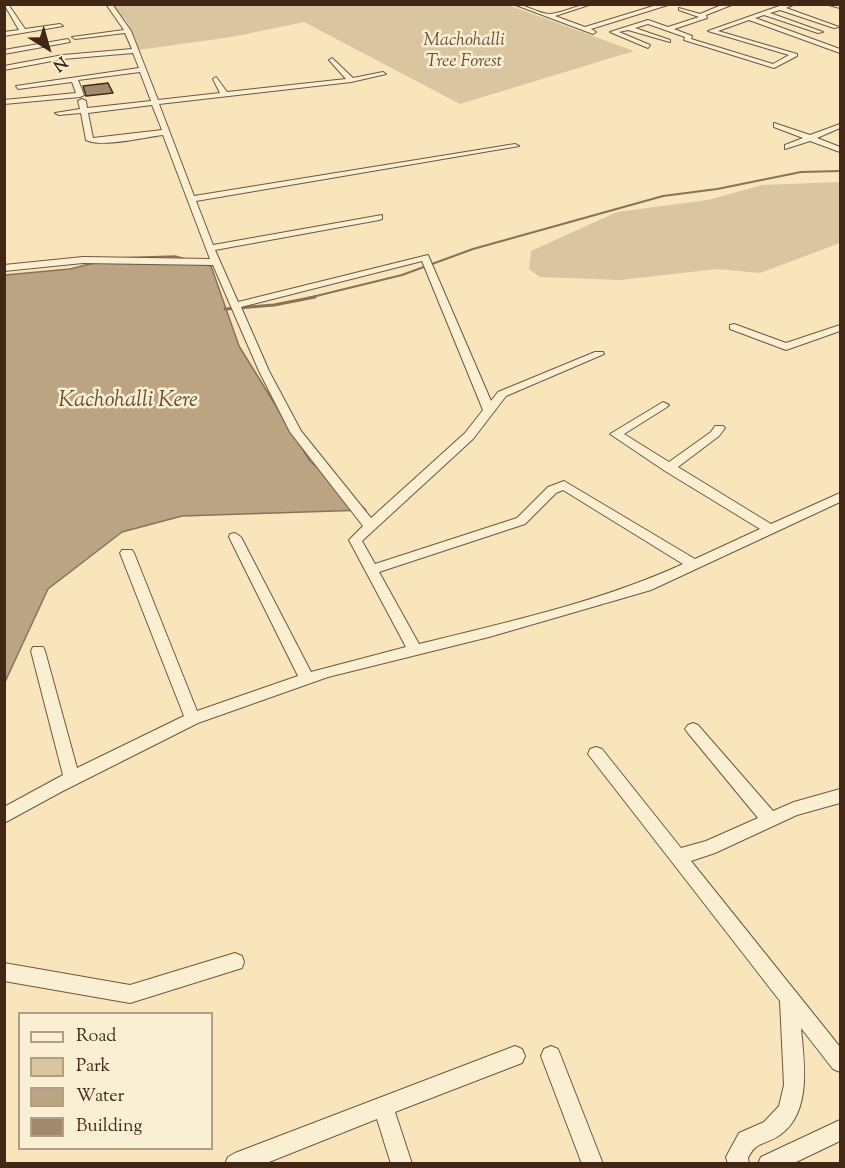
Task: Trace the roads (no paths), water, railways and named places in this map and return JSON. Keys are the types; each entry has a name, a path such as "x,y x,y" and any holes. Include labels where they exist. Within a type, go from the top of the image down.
{"street":[{"path":"109,4 128,31 215,262 238,308 264,371 296,432 371,527"},
{"path":"516,4 593,32"},
{"path":"530,10 544,4"},
{"path":"548,16 589,4"},
{"path":"585,29 668,4"},
{"path":"701,4 682,9 702,15 731,4"},
{"path":"712,31 795,56 774,66 686,39 793,4 806,8"},
{"path":"828,4 840,6"},
{"path":"6,8 23,31"},
{"path":"781,8 836,27"},
{"path":"764,13 820,32"},
{"path":"668,29 705,17 702,15"},
{"path":"4,19 13,18"},
{"path":"749,18 840,51"},
{"path":"648,45 613,33 648,22 690,37"},
{"path":"4,27 18,24"},
{"path":"4,34 60,26"},
{"path":"627,27 668,41"},
{"path":"75,37 128,31"},
{"path":"4,44 65,33"},
{"path":"4,52 68,41"},
{"path":"746,50 785,60"},
{"path":"4,60 57,51 63,57"},
{"path":"4,68 63,57 135,51"},
{"path":"332,60 351,80"},
{"path":"4,75 60,66"},
{"path":"37,108 16,84 75,80 74,78 143,70"},
{"path":"59,113 351,80 383,74"},
{"path":"216,79 224,94"},
{"path":"75,80 90,140 117,143 166,132"},
{"path":"4,102 80,95"},
{"path":"777,125 840,150"},
{"path":"788,147 840,126"},
{"path":"191,199 515,146"},
{"path":"210,248 379,217"},
{"path":"238,308 425,257 489,410"},
{"path":"4,268 83,260 215,262"},
{"path":"734,327 786,347 840,328"},
{"path":"416,651 355,540 469,436 502,394 599,354"},
{"path":"663,405 616,434 771,530"},
{"path":"669,468 715,434 719,428"},
{"path":"371,570 521,521 552,490 564,485 694,565"},
{"path":"4,816 72,779 193,719 307,679 416,651 646,586 840,497"},
{"path":"235,537 307,679"},
{"path":"127,553 193,719"},
{"path":"38,651 72,779"},
{"path":"693,729 770,820"},
{"path":"596,754 840,1062"},
{"path":"678,857 709,848 794,809 840,796"},
{"path":"4,972 130,994 235,962"},
{"path":"739,1164 737,1156 746,1140 771,1129 788,1112 794,1085 789,996"},
{"path":"235,1164 514,1056"},
{"path":"551,1056 593,1164"},
{"path":"383,1106 402,1164"},
{"path":"768,1164 840,1130"}],"water":[{"name":"Kachohalli Kere","path":"175,256 211,266 239,346 310,461 366,510 182,516 122,532 48,589 5,682 5,275 70,269 114,258"}],"waterway":[{"path":"308,298 402,275 473,249 663,196 717,189 801,172 840,171"},
{"path":"225,309 274,305 315,297"}],"park label":[{"name":"Machohalli Tree Forest","path":"464,52"}]}
